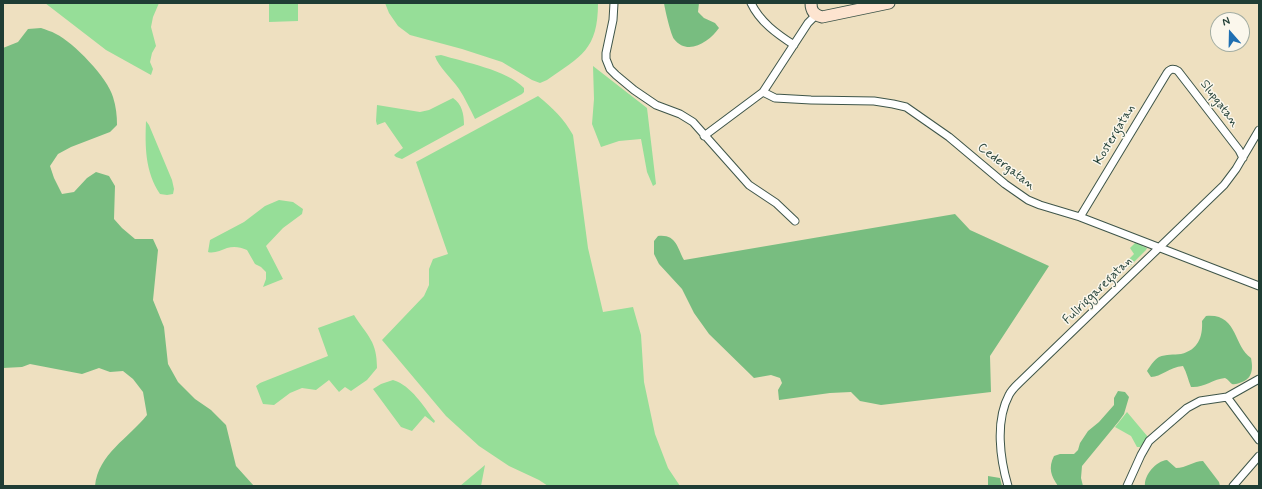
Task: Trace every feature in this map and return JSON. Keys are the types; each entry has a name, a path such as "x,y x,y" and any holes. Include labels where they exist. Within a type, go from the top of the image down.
{"street":[{"path":"614,3 613,20 606,53 606,59 610,69 630,87 656,105 687,117 750,185 776,203 795,221"},
{"path":"751,3 757,15 764,22 780,36 794,45"},
{"path":"811,3 812,11 816,15 822,17 889,3"},
{"path":"704,136 763,92 808,24 816,15"},
{"name":"Slupgatan","path":"1172,69 1178,71 1239,150 1243,158"},
{"name":"Kostergatan","path":"1080,216 1167,73 1172,69"},
{"name":"Cedergatan","path":"763,92 769,96 780,98 874,101 906,107 949,137 994,176 1016,192 1040,205 1080,216 1259,286"},
{"name":"Fullriggaregatan","path":"1008,486 1002,466 1001,422 1003,410 1009,394 1224,185 1243,158 1259,130"},
{"path":"1127,486 1149,441 1187,408 1193,404 1207,400 1227,397 1259,378"},
{"path":"1227,397 1259,440"},
{"path":"1233,486 1259,456"}],"green space":[{"path":"45,3 159,3 153,17 151,27 156,46 152,53 150,62 153,69 151,75 106,50"},
{"path":"269,3 298,3 298,21 269,22"},
{"path":"385,3 598,3 595,31 591,42 578,57 547,80 540,83 532,80 502,62 462,49 410,35 398,26 389,13"},
{"path":"664,3 699,3 698,12 704,18 715,23 719,28 704,42 692,47 686,47 680,44 673,37"},
{"path":"41,28 63,38 89,61 110,89 117,115 117,125 110,132 71,147 58,154 50,166 54,178 62,194 74,192 87,178 96,172 109,176 115,186 114,219 135,239 153,239 158,250 153,300 164,327 168,364 178,382 195,399 211,410 226,425 236,466 254,486 95,486 97,475 108,456 147,415 143,392 133,379 123,371 110,372 99,368 82,374 30,364 22,367 3,368 3,48 18,42 28,29"},
{"path":"441,55 496,71 507,76 524,88 524,92 475,119 459,89 442,68 435,56"},
{"path":"593,66 647,108 656,184 653,186 647,172 641,139 619,141 601,147 592,124 594,99"},
{"path":"538,96 558,114 573,135 588,248 603,312 633,307 641,335 644,382 655,434 668,468 680,486 548,486 539,480 509,466 479,446 446,416 382,340 424,296 429,285 429,269 433,259 448,254 416,162"},
{"path":"453,98 459,103 462,110 464,125 402,159 394,155 403,148 385,122 377,125 377,105 420,112 429,110"},
{"path":"146,121 172,180 174,189 173,194 160,194 151,177 146,149"},
{"path":"279,200 293,202 303,209 302,214 283,228 266,246 283,279 263,287 266,279 266,272 255,264 247,250 232,247 215,252 208,252 210,240 244,222 265,206"},
{"path":"955,214 970,230 1049,266 990,356 991,392 881,405 860,401 851,392 830,393 779,400 778,390 782,383 780,378 771,375 754,378 709,334 694,313 682,289 659,264 654,254 654,241 658,236 669,237 672,239 684,260"},
{"path":"1136,242 1147,248 1129,267 1125,263 1134,254 1130,248"},
{"path":"354,315 371,340 377,359 377,368 367,380 351,391 345,387 339,392 329,380 316,390 302,388 290,393 274,405 263,404 256,386 260,383 328,356 318,328"},
{"path":"1206,316 1216,316 1230,325 1245,353 1251,358 1252,369 1248,378 1236,384 1232,384 1225,378 1200,386 1191,387 1183,366 1174,368 1155,377 1151,377 1147,371 1157,358 1164,355 1181,354 1187,352 1195,346 1202,332 1202,321"},
{"path":"393,380 406,387 411,392 435,421 434,423 425,416 412,431 401,427 373,389 381,384"},
{"path":"1118,391 1125,392 1129,397 1124,414 1082,466 1081,478 1083,486 1058,486 1051,472 1051,464 1054,456 1060,454 1074,454 1078,450 1080,443 1088,431 1099,422 1114,405 1114,398"},
{"path":"1127,412 1148,437 1140,447 1137,447 1131,436 1115,427"},
{"path":"1167,460 1176,468 1203,461 1219,482 1220,486 1145,486 1146,477 1152,469 1159,463"},
{"path":"485,465 481,486 460,486"},
{"path":"988,476 1000,478 1002,486 988,486"}]}
